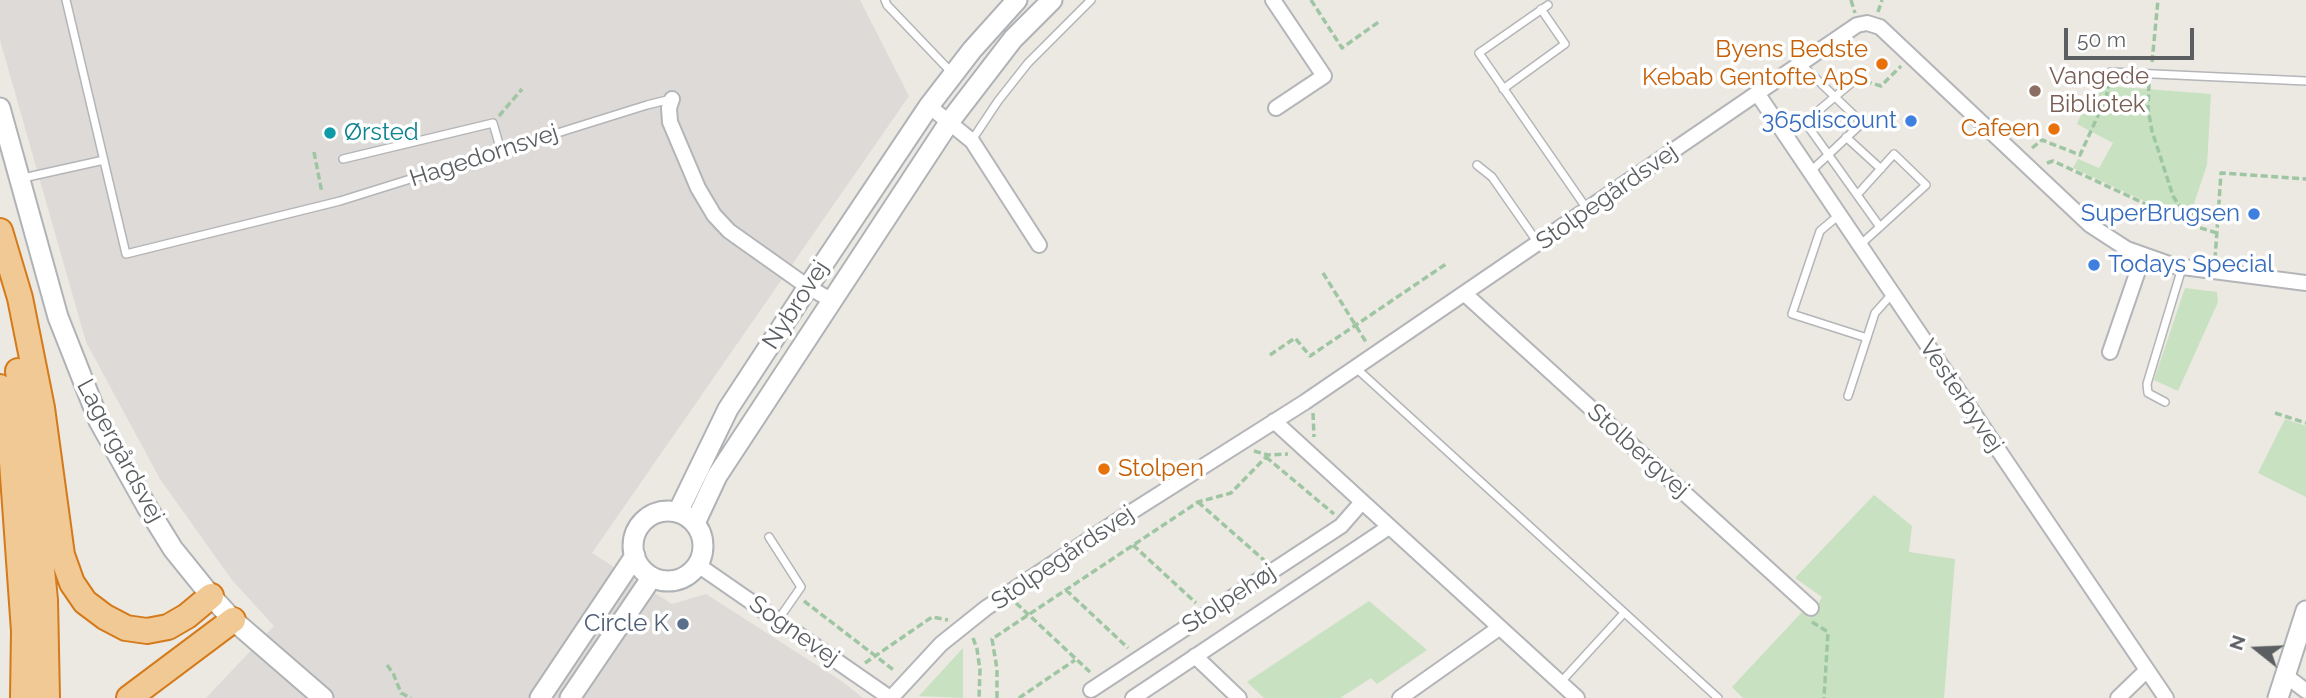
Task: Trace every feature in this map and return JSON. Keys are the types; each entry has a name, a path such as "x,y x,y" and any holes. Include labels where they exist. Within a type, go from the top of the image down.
{"highway":[{"path":"0,231 20,298 37,384 62,555 72,583 85,601 105,617 127,628 146,631 168,626 187,616 211,596"},
{"path":"0,262 29,437 45,600 47,698"},
{"path":"0,387 11,448 24,631 23,698"},
{"path":"130,698 233,620"}],"street":[{"name":"Nybrovej","path":"678,512 728,409 807,286 929,106 972,50 1017,0"},
{"name":"Nybrovej","path":"695,523 717,476 950,121 1013,39 1052,0"},
{"path":"1273,0 1324,76 1276,108"},
{"name":"Stolpegårdsvej","path":"891,698 941,644 964,626 1116,521 1356,368 1857,25 1867,23 1881,27 1911,56"},
{"path":"1911,56 2090,225 2127,249 2182,267 2306,284"},
{"name":"Vesterbyvej","path":"1758,93 2166,698"},
{"name":"Hagedornsvej","path":"672,99 669,108 670,122 698,188 715,215 729,231 831,300"},
{"path":"929,106 972,141 1039,244"},
{"name":"Lagergårdsvej","path":"0,108 58,317 99,421 173,549 211,596 233,620 323,698"},
{"path":"2110,352 2143,256"},
{"name":"Stolbergvej","path":"1465,294 1811,608"},
{"path":"1274,421 1577,698"},
{"name":"Stolpehøj","path":"1097,687 1343,523 1362,502"},
{"path":"678,512 695,523 702,536 704,551 698,565 689,575 678,580 665,581 652,578 639,565 635,556 635,535 640,526 657,513 678,512"},
{"name":"Stolpehøj","path":"1133,698 1389,527"},
{"path":"540,698 635,556"},
{"name":"Sognevej","path":"698,565 891,698"},
{"path":"570,698 652,578"},
{"path":"2278,698 2306,611"},
{"path":"1400,698 1499,628"},
{"name":"Stolpehøj","path":"1195,656 1239,698"},
{"path":"2118,698 2146,671"},
{"path":"2285,675 2306,691"}],"lane":[{"path":"20,178 104,160 66,0"},
{"path":"972,141 998,101 1028,63 1091,0"},
{"path":"886,3 953,74"},
{"path":"1503,89 1566,44 1545,7 1479,53 1503,89 1587,210"},
{"path":"1800,64 1862,123 1811,171"},
{"path":"2111,72 2306,81"},
{"path":"1856,79 1805,122 1880,227"},
{"name":"Hagedornsvej","path":"104,160 126,254 325,205 672,99"},
{"path":"343,159 493,122 501,151"},
{"path":"1846,138 1881,169"},
{"path":"1857,195 1894,154 1926,185 1860,246"},
{"path":"1477,165 1492,177 1538,244"},
{"path":"1840,215 1820,232 1792,314 1867,338"},
{"path":"2165,402 2148,393 2147,384 2182,267"},
{"path":"1848,396 1875,313 1892,294"},
{"path":"1356,368 1718,698"},
{"path":"769,537 801,587 778,620"},
{"path":"1560,683 1624,613"}],"path":[{"path":"1311,0 1342,48 1380,21"},
{"path":"2152,61 2158,0"},
{"path":"1856,79 1881,86 1911,56"},
{"path":"2150,74 2148,109 2152,131 2173,196 2179,205 2194,216 2191,225"},
{"path":"2019,159 2042,140 2080,155 2106,98 2109,82"},
{"path":"493,122 522,89"},
{"path":"314,152 325,205"},
{"path":"2034,173 2053,161 2191,225 2217,233"},
{"path":"2214,271 2221,173 2306,179"},
{"path":"1270,355 1295,338 1310,356 1446,264"},
{"path":"1323,273 1374,355"},
{"path":"1235,446 1267,456 1313,457 1312,397"},
{"path":"2274,413 2306,422"},
{"path":"997,698 997,669 992,639 1198,502 1231,493 1267,456"},
{"path":"1267,456 1343,523"},
{"path":"1198,502 1275,569"},
{"path":"1133,545 1207,614"},
{"path":"1066,590 1139,658"},
{"path":"795,595 908,680"},
{"path":"1811,608 1808,620 1829,632 1824,698"},
{"path":"1027,615 1076,660 1097,687"},
{"path":"852,671 932,617 946,619 964,626 977,649 980,670 978,698"},
{"path":"1019,698 1076,660"},
{"path":"387,665 401,693 411,698"}],"shaded area":[{"path":"0,0 860,0 909,96 592,553 672,604 706,594 843,682 863,698 206,698 274,626 232,580 160,479 86,342 0,40"}],"green space":[{"path":"2094,85 2211,94 2207,165 2188,221 2073,168 2078,159 2099,168 2113,143 2077,124"},
{"path":"2185,288 2217,292 2218,302 2178,391 2154,380"},
{"path":"2285,419 2306,426 2306,497 2258,473"},
{"path":"1874,495 1912,526 1909,552 1955,559 1944,698 1743,698 1732,687 1802,612 1810,618 1822,597 1795,578"},
{"path":"1369,601 1427,650 1377,684 1371,678 1340,698 1264,698 1247,682"},
{"path":"963,648 963,698 919,696"}],"place":[{"name":"Byens Bedste Kebab Gentofte ApS","path":"1882,64"},
{"name":"Vangede Bibliotek","path":"2035,91"},
{"name":"365discount","path":"1911,121"},
{"name":"Cafeen","path":"2054,129"},
{"name":"Ørsted","path":"330,133"},
{"name":"SuperBrugsen","path":"2254,214"},
{"name":"Todays Special","path":"2094,265"},
{"name":"Stolpen","path":"1104,469"},
{"name":"Circle K","path":"683,624"}]}
